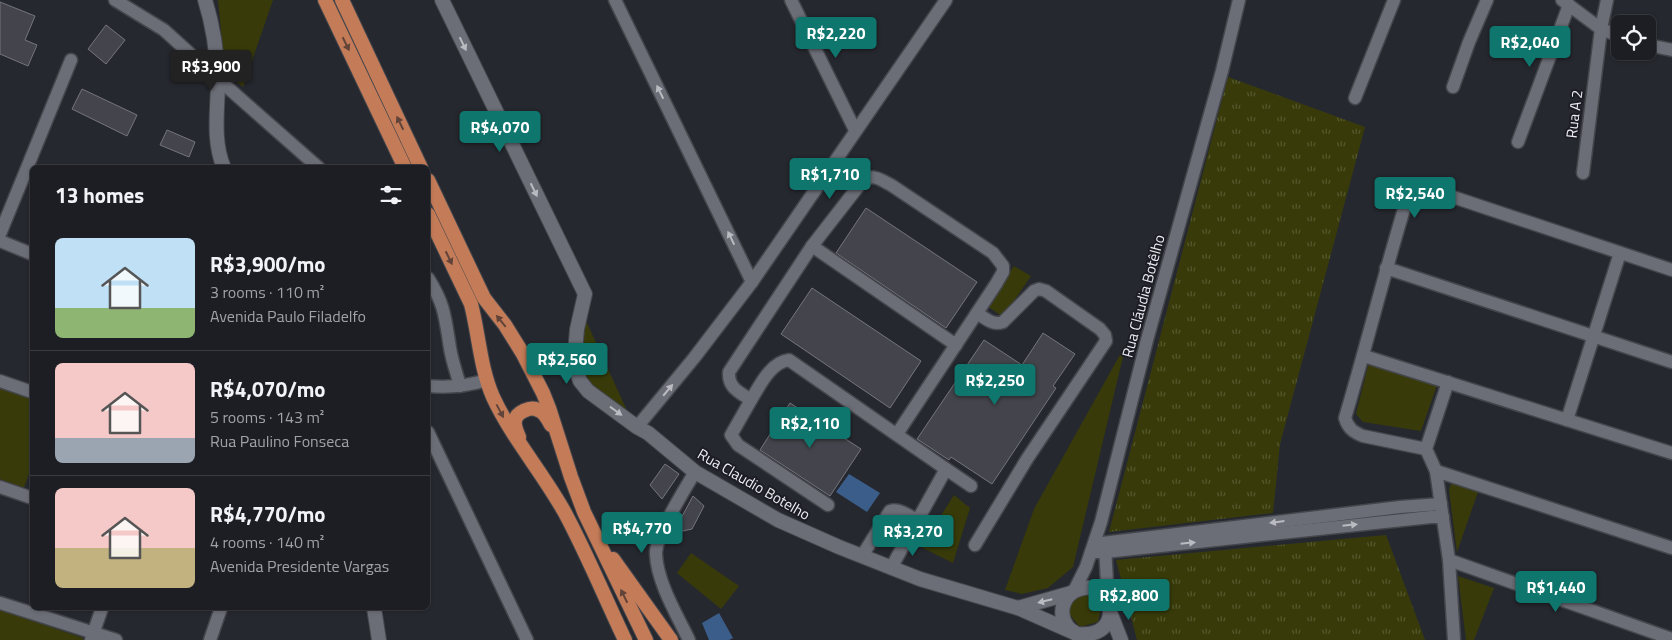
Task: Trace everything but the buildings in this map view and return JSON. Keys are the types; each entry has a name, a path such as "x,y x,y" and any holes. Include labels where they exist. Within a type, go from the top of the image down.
{"main road":[{"path":"325,0 404,165"},
{"path":"342,0 420,165"},
{"path":"430,184 484,298 505,325 523,354 549,408 584,512 646,640"},
{"path":"430,218 471,304 475,319 476,338 493,396 505,420 564,513 625,640"},
{"path":"527,456 516,429 515,421 517,416 528,409 539,410 546,416 561,444"},
{"path":"594,534 671,640"}],"street":[{"path":"115,0 164,30 316,165"},
{"path":"205,0 211,19 218,79 217,139 221,164"},
{"name":"Rua Claudio Botelho","path":"442,0 585,294 577,329 575,366 580,381 588,391 695,472 778,520 920,580 1018,608 1080,636"},
{"path":"615,0 752,282"},
{"path":"791,0 855,130"},
{"path":"642,430 752,282 946,0"},
{"name":"Rua Cláudia Botêlho","path":"1072,592 1099,548 1101,522 1147,340 1222,71 1239,0"},
{"path":"1355,98 1394,0"},
{"path":"1453,87 1487,0"},
{"name":"Rua A 2","path":"1583,173 1601,29 1607,0"},
{"path":"1518,142 1566,2 1601,29 1611,33"},
{"path":"1656,47 1672,50"},
{"path":"0,234 71,60"},
{"path":"751,400 732,387 728,380 729,372 812,246 861,183 869,177 875,176 993,253 1003,266 1003,272 897,434"},
{"path":"1426,449 1363,436 1353,432 1347,425 1345,418 1364,356 1386,268 1408,196 1414,189 1423,187 1672,270"},
{"path":"0,241 30,253"},
{"path":"812,246 956,345"},
{"path":"1567,420 1620,253"},
{"path":"1386,268 1672,362"},
{"path":"430,282 442,304 446,317 450,350 460,386"},
{"path":"975,544 1027,459 1106,341 1105,335 1100,329 1046,291 1039,289 1034,291 1003,322 998,324 977,313"},
{"path":"1364,356 1672,453"},
{"path":"828,504 738,445 732,439 731,435 751,400 768,374 781,361 789,360 971,486"},
{"path":"430,386 460,386 487,380"},
{"path":"0,381 30,391"},
{"path":"1448,382 1426,449 1436,471 1442,510 1449,560 1454,640"},
{"path":"430,436 527,640"},
{"path":"891,568 946,469"},
{"path":"1436,471 1672,548"},
{"path":"689,640 663,585 656,553 663,529 695,472"},
{"path":"0,487 30,496"},
{"path":"1072,592 1065,600 1062,609 1063,619 1068,627 1080,636 1090,635 1100,632 1108,623 1109,607 1099,548 1431,517 1442,510"},
{"path":"862,556 890,511 901,511 918,521"},
{"path":"1449,560 1672,639"},
{"path":"1018,608 1081,588 1097,590 1104,595 1121,640"},
{"path":"0,603 92,637 116,640"},
{"path":"92,637 101,610"},
{"path":"210,640 220,610"},
{"path":"374,610 379,640"}],"green space":[{"path":"218,0 273,0 243,87 225,72"},
{"path":"1228,77 1365,127 1280,444 1273,513 1109,532"},
{"path":"1014,266 1031,276 1003,317 987,306"},
{"path":"582,312 629,415 581,378"},
{"path":"1126,344 1073,567 1048,588 1022,594 1005,590 1034,509"},
{"path":"1369,362 1437,385 1421,431 1363,422 1356,414"},
{"path":"0,383 30,393 30,471 24,488 0,479"},
{"path":"1455,481 1479,489 1457,552 1449,490 1451,484"},
{"path":"954,495 970,508 953,563 921,547"},
{"path":"1386,535 1425,640 1137,640 1116,560"},
{"path":"691,553 739,586 721,609 677,573"},
{"path":"1458,576 1494,588 1474,640 1466,640"},
{"path":"1080,592 1090,592 1102,604 1098,622 1080,627 1065,609"},
{"path":"0,610 83,638 83,640 0,640"}],"water":[{"path":"849,474 880,493 867,512 836,492"},
{"path":"719,613 733,638 729,640 709,640 702,623"}]}
